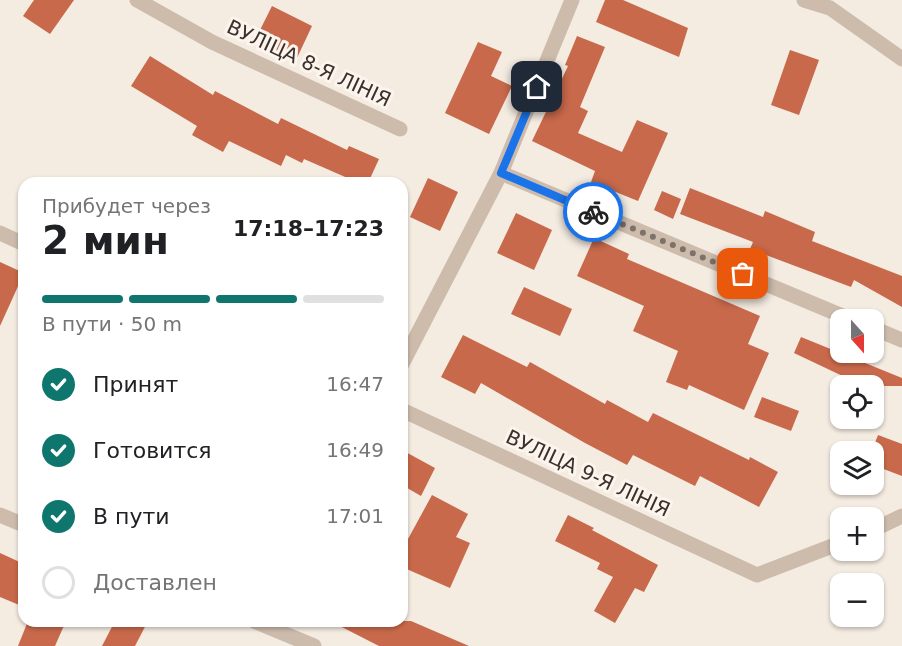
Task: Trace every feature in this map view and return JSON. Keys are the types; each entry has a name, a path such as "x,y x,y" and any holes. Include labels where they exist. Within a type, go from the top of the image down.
{"street":[{"name":"ВУЛІЦА 8-Я ЛІНІЯ","path":"137,0 212,42 400,129"},
{"path":"408,352 501,173 572,0"},
{"path":"804,0 830,8 902,59"},
{"path":"501,173 830,311"},
{"path":"0,233 18,241"},
{"path":"884,333 902,340"},
{"name":"ВУЛІЦА 9-Я ЛІНІЯ","path":"408,413 757,575 830,547"},
{"path":"0,515 18,522"},
{"path":"884,525 902,516"},
{"path":"268,627 314,646"}],"building":[{"path":"34,0 74,0 50,34 23,16"},
{"path":"605,0 623,0 688,28 679,57 596,22"},
{"path":"272,6 312,26 296,60 255,40"},
{"path":"577,36 605,47 580,107 588,111 578,133 622,152 637,120 668,133 638,201 591,182 595,171 532,141 568,66 565,65"},
{"path":"478,42 502,52 491,76 512,86 489,134 445,113"},
{"path":"790,50 819,60 799,115 771,105"},
{"path":"150,56 213,95 215,91 278,124 281,118 347,150 349,146 379,159 371,177 345,177 304,159 302,163 286,155 281,166 229,141 223,152 192,135 197,126 131,86"},
{"path":"428,178 458,192 440,231 410,217"},
{"path":"690,188 763,217 765,211 815,232 812,241 902,276 902,307 854,280 851,287 750,249 753,242 680,214"},
{"path":"662,191 681,199 673,219 654,210"},
{"path":"516,213 552,230 534,270 497,253"},
{"path":"594,238 629,254 627,259 760,316 748,344 769,353 744,410 689,385 687,390 666,382 678,351 633,331 644,306 577,276"},
{"path":"0,262 18,270 18,286 0,326"},
{"path":"524,287 572,309 560,336 511,314"},
{"path":"463,335 527,367 530,362 605,404 607,400 648,422 653,413 778,472 759,507 700,476 695,486 633,455 627,465 481,383 475,394 441,377"},
{"path":"801,337 830,349 830,363 865,363 902,378 902,386 884,386 884,375 840,375 794,353"},
{"path":"762,397 799,411 791,431 754,417"},
{"path":"878,435 902,444 902,476 884,469 884,441 876,441"},
{"path":"408,453 435,468 421,496 408,488"},
{"path":"432,495 468,514 456,537 470,543 450,588 408,570 408,539"},
{"path":"568,515 658,565 644,592 635,588 615,623 594,611 613,577 597,569 600,563 555,541"},
{"path":"0,553 18,561 18,604 0,597"},
{"path":"408,621 411,621 469,646 379,646 342,627 408,627"},
{"path":"26,627 63,627 55,646 18,646"},
{"path":"112,627 145,627 135,646 102,646"}],"way so far":[{"path":"593,212 743,274"}],"route":[{"path":"537,87 501,173 593,212"}]}
